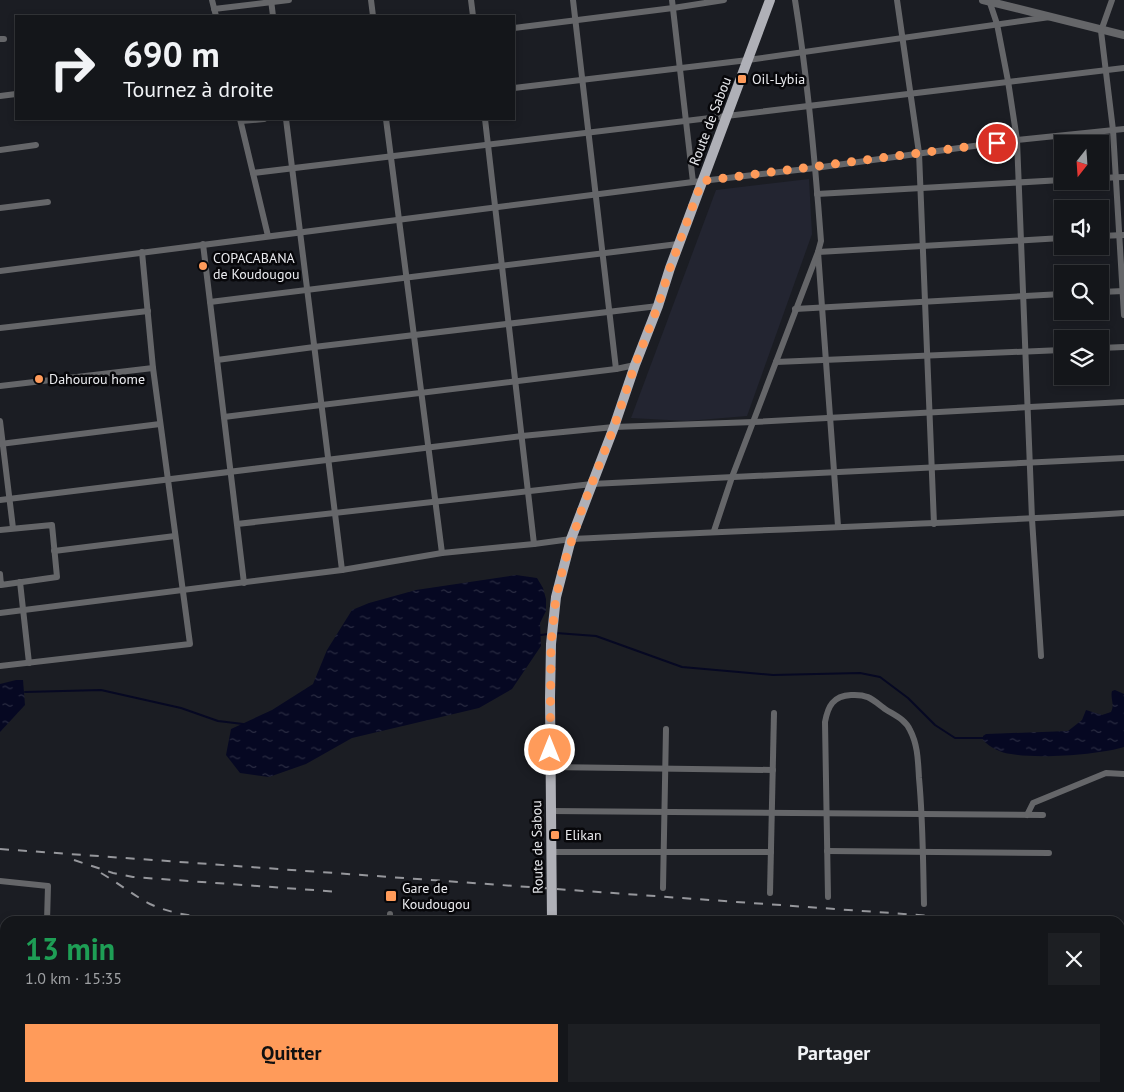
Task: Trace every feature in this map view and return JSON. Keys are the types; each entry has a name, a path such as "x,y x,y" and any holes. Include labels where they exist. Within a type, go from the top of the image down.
{"main road":[{"name":"Route de Sabou","path":"552,916 550,852 551,644 560,579 571,539 658,306 698,182 727,116 770,0"}],"street":[{"path":"212,0 215,13 271,1 289,0"},
{"path":"371,0 373,15"},
{"path":"471,0 473,15"},
{"path":"573,0 616,369"},
{"path":"672,0 686,120 698,182"},
{"path":"515,28 724,0"},
{"path":"714,532 732,478 821,240 809,106 796,0"},
{"path":"897,0 919,153 934,524"},
{"path":"987,0 1124,36"},
{"path":"987,0 997,24 1017,140 1029,463 1041,656"},
{"path":"1112,0 1101,30 1114,130 1116,178 1122,235 1124,315"},
{"path":"271,1 273,15"},
{"path":"515,88 582,78 748,60 1051,17"},
{"path":"253,173 1124,68"},
{"path":"0,96 15,94"},
{"path":"240,120 268,236"},
{"path":"286,120 342,570"},
{"path":"386,120 442,553"},
{"path":"485,120 534,544"},
{"path":"0,270 815,168 1017,140 1124,129"},
{"path":"0,150 36,145"},
{"path":"1109,178 1124,177"},
{"path":"817,194 1054,181"},
{"path":"0,208 48,202"},
{"path":"1109,236 1122,235"},
{"path":"818,252 1054,239"},
{"path":"203,244 244,583"},
{"path":"210,302 678,244"},
{"path":"0,666 190,644 160,424 142,252"},
{"path":"818,252 838,526"},
{"path":"1109,292 1123,291"},
{"path":"795,309 1054,294"},
{"path":"217,360 658,306"},
{"path":"0,328 148,311"},
{"path":"1109,348 1124,347"},
{"path":"776,362 1054,350"},
{"path":"224,417 616,369 635,365"},
{"path":"0,386 154,368"},
{"path":"0,500 522,436 614,427 754,422 1124,402"},
{"path":"0,422 1,444 13,528"},
{"path":"1,444 160,424"},
{"path":"237,524 592,484 1124,458"},
{"path":"0,612 342,570 442,553 571,539 838,526 934,524 1124,513"},
{"path":"0,530 52,525 57,577 1,585 0,574"},
{"path":"54,551 175,536"},
{"path":"20,582 29,663"},
{"path":"828,897 824,726 829,708 836,699 844,696 858,695 869,697 876,701 904,722 910,729 917,751 923,814 924,904"},
{"path":"770,893 774,713"},
{"path":"663,888 666,729"},
{"path":"550,767 772,770"},
{"path":"1027,815 1032,803 1106,774 1124,774"},
{"path":"550,811 1043,815"},
{"path":"827,851 1049,853"},
{"path":"550,852 771,852"},
{"path":"0,880 48,886 47,916"}],"shaded area":[{"path":"809,179 812,234 747,416 687,421 631,418 716,190"}],"water":[{"path":"516,575 537,578 543,588 546,599 546,611 540,623 541,646 512,689 479,708 352,738 306,764 269,777 240,773 226,755 231,729 272,710 313,684 327,650 352,610 369,603 416,590"},
{"path":"23,680 25,705 0,732 0,684"},
{"path":"1115,690 1124,694 1124,747 1084,754 1036,756 999,751 983,740 983,736 986,734 1068,731 1082,720 1086,710 1102,715 1111,712 1113,706 1112,691"}],"waterway":[{"path":"556,633 596,636 682,667 773,675 860,673 880,677 908,698 935,725 955,738 985,738"},
{"path":"541,635 548,634"},
{"path":"25,692 101,690 181,708 218,721 243,724"}],"railway":[{"path":"0,849 932,916"},
{"path":"74,860 113,873 133,877 340,892"},
{"path":"101,873 150,904 191,916"}],"place":[{"name":"Oil-Lybia","path":"742,79"},
{"name":"COPACABANA de Koudougou","path":"203,266"},
{"name":"Dahourou home","path":"39,379"},
{"name":"Elikan","path":"555,835"},
{"name":"Gare de Koudougou","path":"391,896"}],"route":[{"path":"550,750 551,644 556,597 564,564 571,539 614,427 702,181 815,168 997,143"}]}
